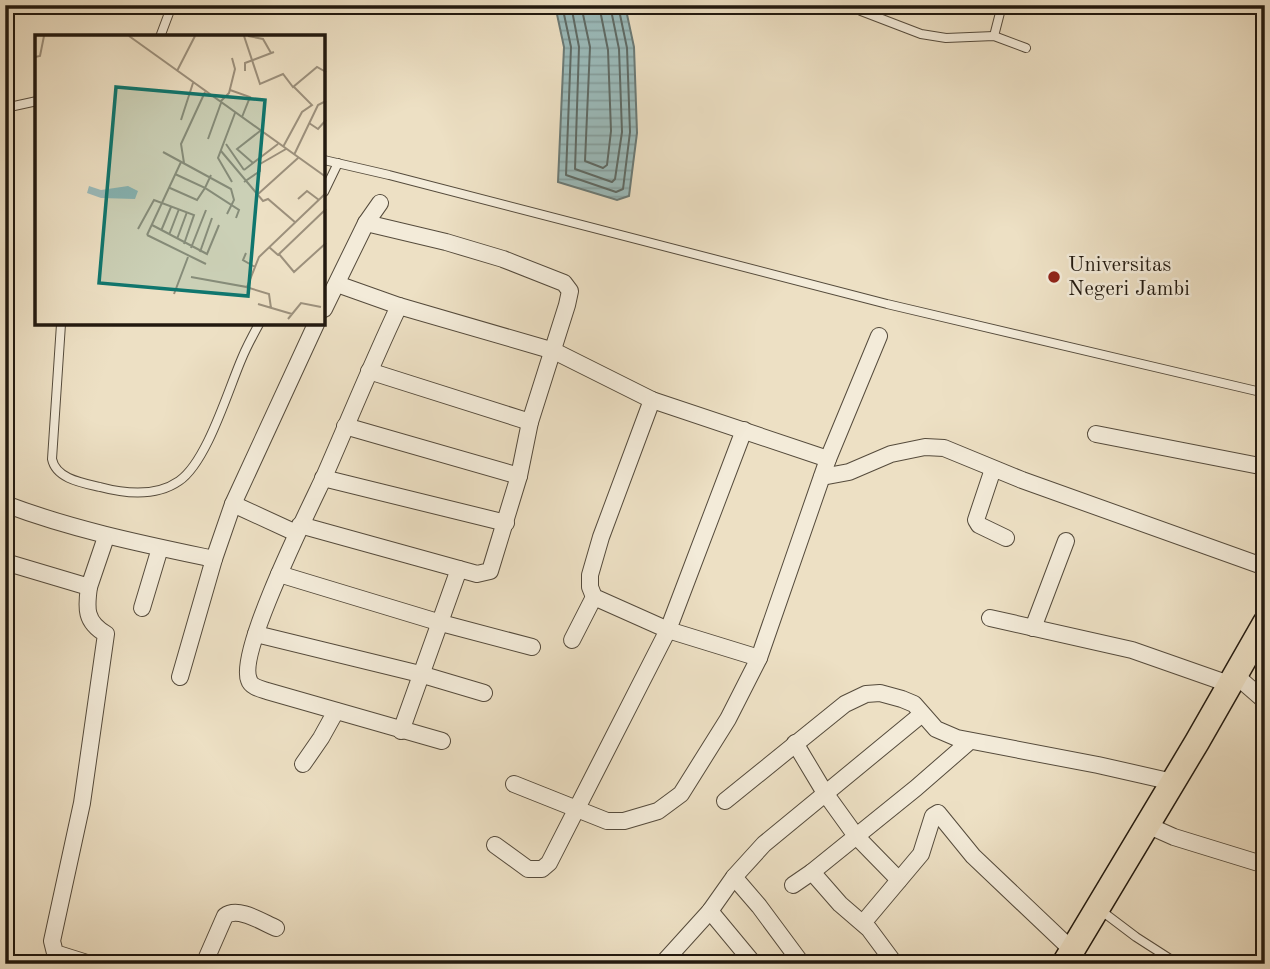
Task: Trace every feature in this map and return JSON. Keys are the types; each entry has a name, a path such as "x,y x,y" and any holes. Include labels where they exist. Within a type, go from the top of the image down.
{"highway":[{"path":"1068,957 1265,623"}],"street":[{"path":"326,305 366,223 380,203"},
{"path":"233,504 298,529 482,575 490,571 519,476 530,422 569,297 566,284 503,259 366,223"},
{"path":"337,284 399,306 554,351 652,400 828,459"},
{"path":"399,306 279,574 256,634 248,673 252,684 267,691 442,741"},
{"path":"180,677 233,504 315,326"},
{"path":"514,784 601,820 615,822 648,815 666,807 681,794 728,719 759,658 828,459 879,336"},
{"path":"369,371 530,422"},
{"path":"652,400 591,570 590,587 594,597 668,630 759,658"},
{"path":"345,426 519,476"},
{"path":"495,845 528,869 542,869 552,858 668,630 744,430"},
{"path":"1096,434 1265,467"},
{"path":"822,477 849,472 891,454 925,447 944,448 993,469 1265,567"},
{"path":"993,469 976,520 979,525 1006,538"},
{"path":"323,478 506,523"},
{"path":"5,505 106,537 214,559"},
{"path":"90,964 57,954 51,956 55,925 82,803 106,634 92,624 88,615 89,587 106,537"},
{"path":"1032,628 1066,541"},
{"path":"142,608 160,548"},
{"path":"5,562 89,587"},
{"path":"401,731 459,569"},
{"path":"279,574 532,648"},
{"path":"572,640 594,597"},
{"path":"990,618 1132,650 1231,679 1265,701"},
{"path":"256,634 420,674 484,693"},
{"path":"725,801 845,704 861,695 880,693 914,704 936,729 970,741 1173,782"},
{"path":"303,764 336,711"},
{"path":"662,964 710,911 734,877 764,844 922,714"},
{"path":"793,885 916,788 970,741"},
{"path":"795,743 825,793 856,836 899,880"},
{"path":"863,923 921,853 934,815 939,813 973,856 1068,957"},
{"path":"1147,825 1265,865"},
{"path":"812,872 840,904 870,929 895,964"},
{"path":"734,877 760,906 802,964"},
{"path":"710,911 754,964"},
{"path":"204,964 228,913 239,912 276,929"}],"lane":[{"path":"161,35 172,5"},
{"path":"852,5 921,34 946,37 994,36 1026,48"},
{"path":"994,36 1002,5"},
{"path":"5,108 35,101"},
{"path":"326,160 887,304 1265,393"},
{"path":"326,188 338,163"},
{"path":"61,326 53,466 70,478 121,492 135,493 172,485 186,475 214,427 258,326"},
{"path":"1097,908 1178,964"}],"water":[{"path":"555,5 625,5 634,47 637,133 629,196 617,200 558,182 564,47"}],"place":[{"name":"Universitas Negeri Jambi","path":"1054,277"}]}
